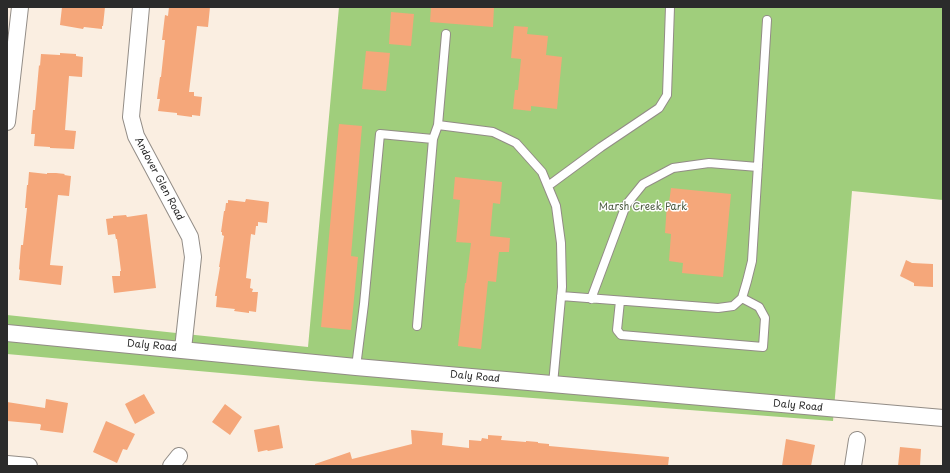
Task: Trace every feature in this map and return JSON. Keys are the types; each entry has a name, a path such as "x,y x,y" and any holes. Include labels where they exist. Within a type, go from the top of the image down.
{"street":[{"path":"7,122 20,7"},
{"name":"Andover Glen Road","path":"141,7 131,117 136,136 190,237 193,257 183,349"},
{"name":"Daly Road","path":"7,333 356,367 943,418"},
{"path":"853,466 857,440"},
{"path":"7,464 29,466"}],"lane":[{"path":"548,186 601,147 659,108 667,95 670,7"},
{"path":"561,296 718,308 733,306 742,298 752,261 767,20"},
{"path":"417,326 433,139 438,125 446,34"},
{"path":"438,125 493,132 516,143 542,172 556,206 561,243 562,287 553,384"},
{"path":"356,367 364,304 380,134 433,139"},
{"path":"591,298 626,204 643,184 673,168 708,163 758,167"},
{"path":"620,301 617,330 621,335 763,347 765,318 759,307 742,298"}],"green space":[{"name":"Marsh Creek Park","path":"339,7 943,7 943,200 852,191 833,421 311,381 7,354 7,315 308,347"}],"building":[{"path":"62,7 105,7 102,29 84,27 83,29 60,25"},
{"path":"169,7 210,7 208,27 197,26 189,92 194,92 194,96 202,97 200,116 192,115 192,117 177,115 177,113 158,111 160,99 157,99 165,40 162,40 165,15 168,16"},
{"path":"431,7 494,7 493,27 430,22"},
{"path":"391,12 414,14 411,46 389,44"},
{"path":"514,26 528,27 527,34 548,36 546,55 562,57 557,109 531,106 531,111 513,109 515,90 518,90 521,59 511,58"},
{"path":"366,51 390,53 386,91 362,89"},
{"path":"60,53 76,54 76,56 83,57 82,77 69,76 65,130 76,131 74,149 34,146 35,134 31,134 41,54 60,55"},
{"path":"339,124 362,126 351,256 358,257 351,330 321,327"},
{"path":"29,172 47,174 56,173 71,176 69,196 58,195 50,265 63,266 61,285 19,280 21,245 23,245 27,208 25,208"},
{"path":"455,177 502,182 500,204 493,203 490,236 510,238 509,252 499,252 496,282 488,281 481,349 458,346 471,243 456,242 460,200 453,199"},
{"path":"671,188 731,194 723,277 682,273 683,263 669,261 671,234 665,233 667,203 669,203"},
{"path":"246,199 269,202 267,223 258,222 255,235 251,234 246,278 251,279 250,288 253,289 252,292 258,292 256,312 249,311 249,313 234,311 235,309 216,307 217,296 215,296 224,236 221,232 226,203 228,203 228,200 245,202"},
{"path":"147,214 156,288 114,293 112,276 120,276 121,271 117,239 115,234 108,235 106,219 113,218 113,216 126,215 127,217"},
{"path":"906,260 912,263 933,264 933,287 914,286 914,283 900,276"},
{"path":"144,394 155,413 135,424 125,404"},
{"path":"46,399 68,403 63,433 40,430 40,424 7,421 7,402 45,408"},
{"path":"225,404 242,417 230,435 212,422"},
{"path":"106,421 135,434 127,450 123,449 117,463 93,452"},
{"path":"279,425 283,448 258,452 254,430"},
{"path":"411,430 443,433 442,445 469,448 469,440 481,441 482,438 488,439 488,435 502,436 501,440 538,442 549,444 549,446 669,457 668,466 315,466 315,464 350,452 352,459 412,444"},
{"path":"786,439 815,445 811,466 782,466"},
{"path":"900,447 921,449 920,466 898,466"}]}
